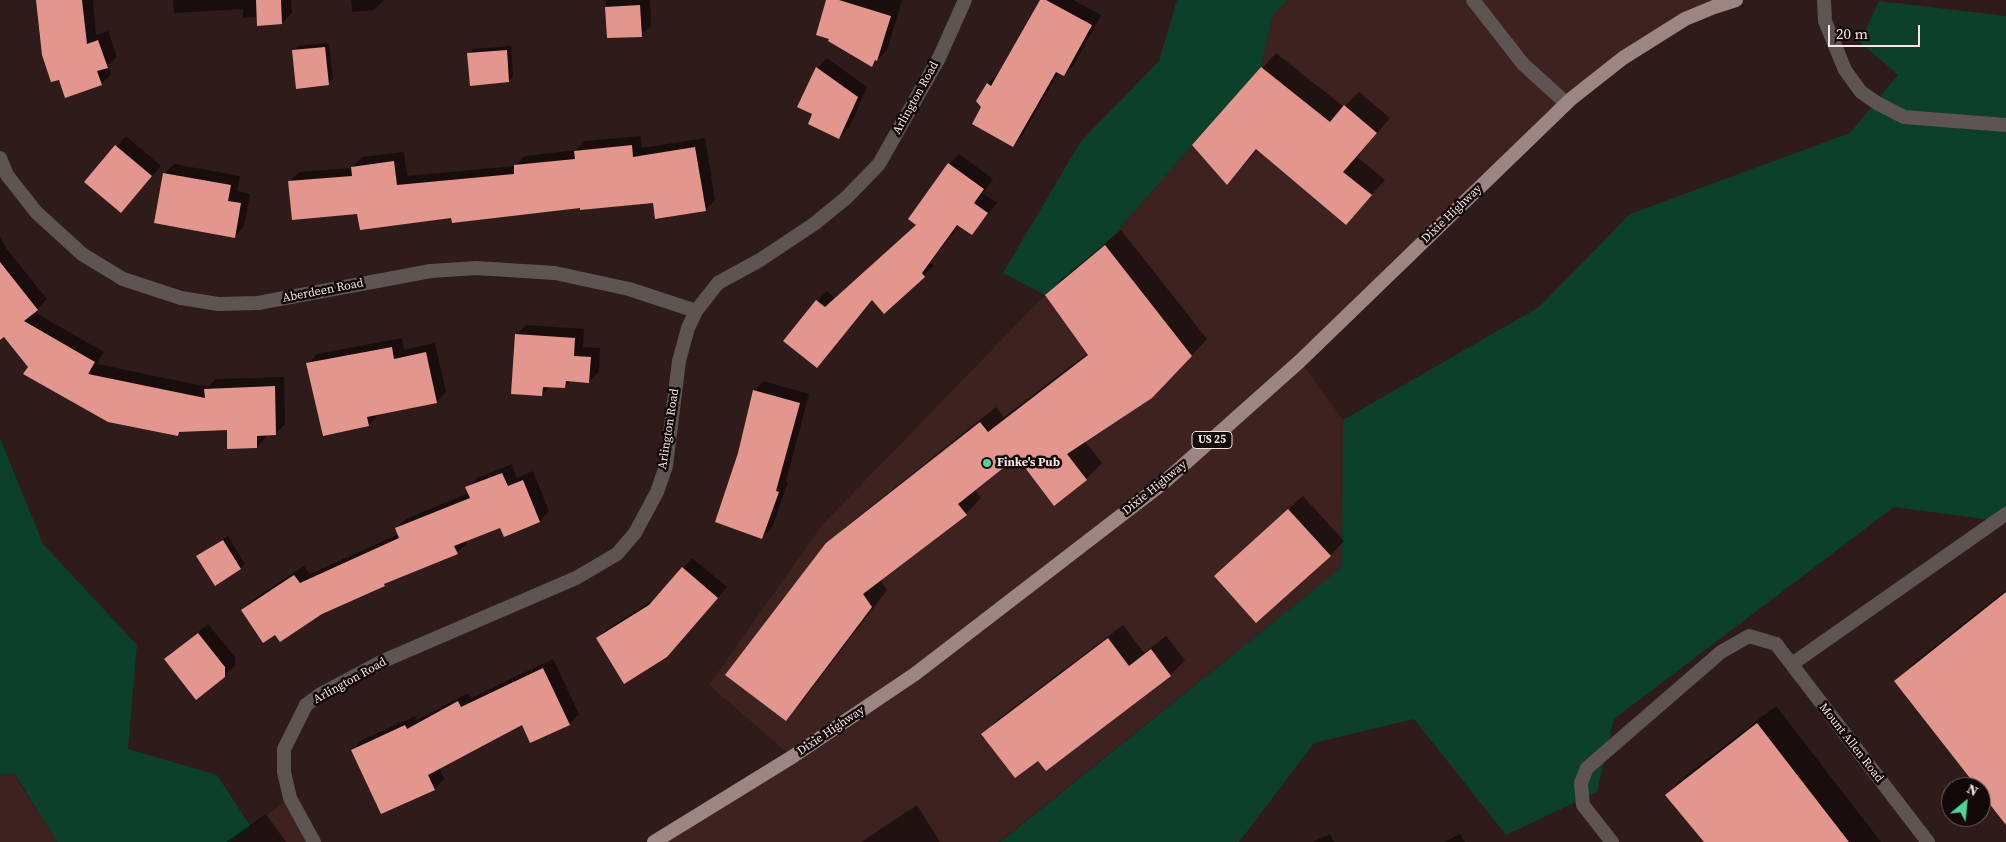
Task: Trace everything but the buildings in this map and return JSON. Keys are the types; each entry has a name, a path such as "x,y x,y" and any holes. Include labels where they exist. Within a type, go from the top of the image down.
{"main road":[{"name":"Dixie Highway","path":"654,842 792,757 915,674 1162,484 1300,361 1566,103 1623,58 1677,24 1714,7 1736,0"}],"street":[{"name":"Arlington Road","path":"314,842 290,798 284,772 284,749 306,705 321,694 383,662 576,578 617,554 635,533 657,492 666,466 679,361 688,328 696,311 718,282 760,260 814,224 846,198 879,164 939,58 965,0"},
{"path":"1473,0 1523,64 1566,103"},
{"path":"1824,0 1826,21 1845,70 1862,92 1877,103 1904,117 2006,125"},
{"name":"Aberdeen Road","path":"0,158 7,175 36,212 82,254 124,279 181,298 218,304 258,304 431,271 476,268 555,273 629,289 696,311"},
{"path":"1792,664 2006,514"},
{"name":"Mount Allen Road","path":"1612,842 1583,805 1580,783 1587,768 1721,652 1749,636 1776,644 1928,842"}],"shaded area":[{"path":"1288,0 1736,0 1623,58 1301,362 1343,420 1342,567 999,842 654,842 792,757 709,685 822,525 1045,295 1105,245 1261,67 1273,15"},
{"path":"13,773 57,842 0,842 0,775"},
{"path":"290,798 314,842 230,842 251,827"}],"green space":[{"path":"1177,0 1288,0 1273,15 1261,67 1105,245 1045,295 1003,273 1081,141 1159,61"},
{"path":"1879,1 2006,16 2006,522 1894,507 1614,719 1597,792 1506,835 1414,719 1314,743 1239,842 1000,842 1342,567 1343,420 1539,307 1630,214 1850,133 1898,75 1860,42"},
{"path":"0,438 43,544 137,645 128,749 217,775 251,827 230,842 57,842 14,773 0,775"}],"place":[{"name":"Finke's Pub","path":"987,463"}]}
